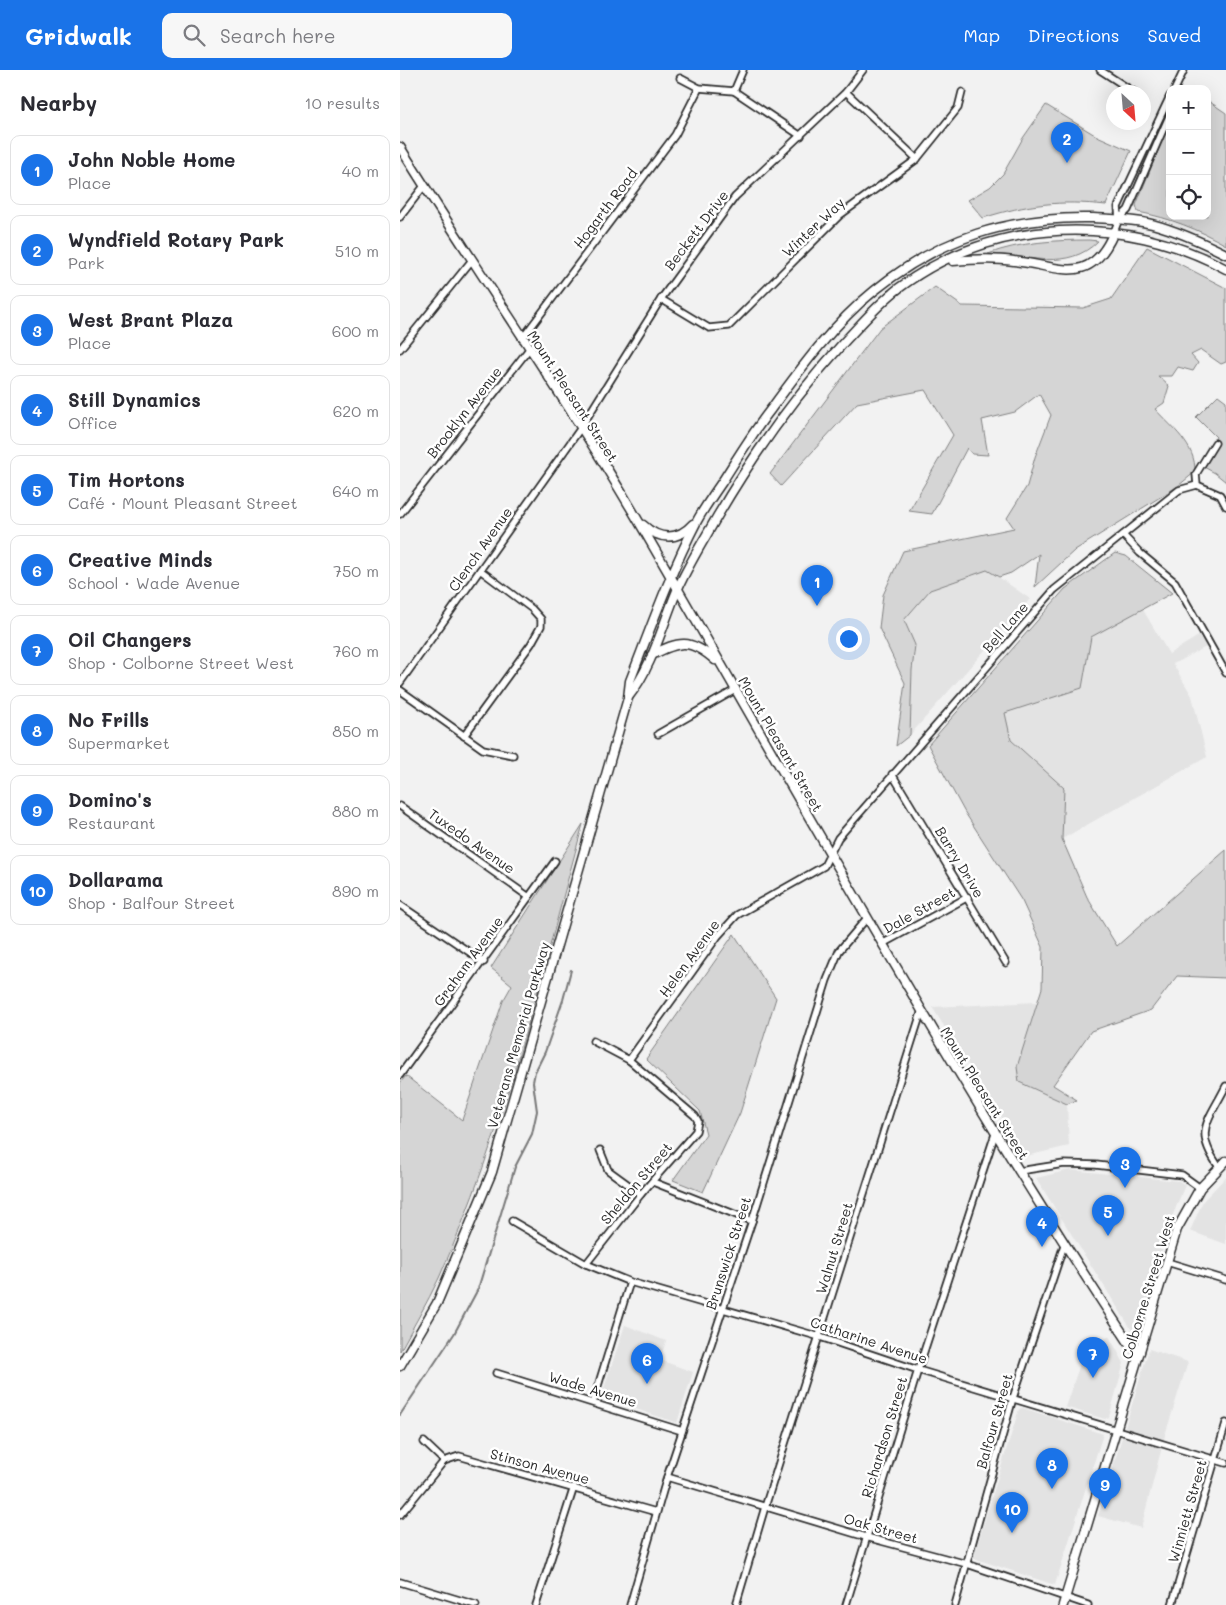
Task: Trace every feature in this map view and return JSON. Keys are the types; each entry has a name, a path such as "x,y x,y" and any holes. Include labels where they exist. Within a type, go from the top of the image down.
{"main road":[{"name":"Mount Pleasant Street","path":"400,147 637,519 921,1013 995,1134 1064,1245 1131,1346 1140,1352"},
{"name":"Veterans Memorial Parkway","path":"400,1366 437,1303 492,1172 628,698 630,681 670,577 698,519 757,428 824,342 859,304 896,275 931,252 974,233 1031,220 1119,219 1152,224 1198,239 1226,254"},
{"name":"Veterans Memorial Parkway","path":"628,698 642,680 678,590 743,474 798,395 882,302 911,280 946,261 982,245 1014,236 1067,230 1114,232 1151,238 1204,257 1226,269"},
{"path":"946,261 982,258 1016,261 1066,271 1091,264 1099,258 1106,251 1114,232"},
{"path":"637,519 649,530 666,537 682,534 698,519"},
{"path":"652,655 672,644 682,643 704,650 720,664"},
{"name":"Colborne Street West","path":"1064,1602 1177,1228 1200,1188 1226,1161"}],"street":[{"path":"734,91 743,70"},
{"name":"Beckett Drive","path":"580,429 660,299 735,197 802,136 846,92 863,70"},
{"path":"1100,70 1123,85"},
{"path":"1177,85 1184,70"},
{"path":"680,78 699,88 734,91 802,136"},
{"name":"Hogarth Road","path":"522,339 676,135 699,88"},
{"path":"846,92 917,160"},
{"name":"Winter Way","path":"660,299 709,328 729,326 840,216 917,160 958,108 962,92"},
{"path":"1119,219 1118,207 1166,105"},
{"path":"1114,232 1119,219 1128,210 1166,123"},
{"path":"400,217 424,186"},
{"path":"400,349 472,260"},
{"name":"Brooklyn Avenue","path":"400,514 529,349"},
{"name":"Clench Avenue","path":"400,683 580,429"},
{"path":"1215,443 1196,474 1197,485 1220,495 1226,506"},
{"name":"Bell Lane","path":"830,854 838,838 892,774 1054,590 1178,490 1197,485"},
{"path":"1123,535 1140,553 1175,582 1226,673"},
{"path":"464,736 532,644 541,626 541,620 532,609 480,570"},
{"path":"400,690 464,736 490,752 513,755"},
{"path":"658,734 735,690"},
{"name":"Barry Drive","path":"892,774 968,897 1006,963"},
{"name":"Tuxedo Avenue","path":"400,806 529,897"},
{"name":"Helen Avenue","path":"630,1060 718,936 737,915 824,866 830,854"},
{"name":"Graham Avenue","path":"400,1075 484,962 555,861"},
{"name":"Dale Street","path":"882,944 968,897"},
{"path":"400,905 484,962"},
{"name":"Brunswick Street","path":"630,1605 667,1477 724,1308 827,980 839,951 867,918"},
{"name":"Walnut Street","path":"736,1605 765,1506 921,1013"},
{"path":"593,1041 630,1060"},
{"name":"Sheldon Street","path":"586,1264 641,1194 696,1130 698,1122 695,1116 630,1060"},
{"path":"1219,1167 1206,1148 1204,1138 1207,1125 1226,1086"},
{"name":"Richardson Street","path":"846,1605 918,1370 995,1134"},
{"path":"600,1150 608,1170 641,1194"},
{"path":"1019,1171 1064,1164 1096,1165 1182,1175 1200,1188"},
{"path":"653,1182 752,1221"},
{"name":"Catharine Avenue","path":"512,1221 586,1264 630,1282 820,1337 918,1370 1226,1463"},
{"name":"Balfour Street","path":"955,1605 1013,1398 1064,1245"},
{"path":"1167,1262 1226,1280"},
{"path":"593,1402 630,1282"},
{"name":"Wade Avenue","path":"496,1373 682,1431"},
{"name":"Winniett Street","path":"1172,1605 1226,1423"},
{"path":"400,1515 444,1461 424,1442"},
{"name":"Stinson Avenue","path":"444,1461 459,1456 574,1487 656,1512"},
{"name":"Oak Street","path":"667,1477 866,1537 967,1564 1064,1602 1088,1605"},
{"path":"536,1605 574,1487"},
{"path":"400,1582 476,1605"}],"shaded area":[{"path":"1211,103 1226,113 1226,245 1170,220 1211,220"},
{"path":"1046,105 1095,135 1131,151 1106,205 1044,204 1014,209 983,218 968,200 990,187 1003,174 1023,138"},
{"path":"1166,131 1166,219 1138,212 1136,205"},
{"path":"1098,241 1074,256 1060,259 1046,260 988,254 1038,242"},
{"path":"1147,247 1226,288 1226,362 1221,364 1201,350 1191,355 1198,363 1193,371 1178,367 1172,376 1158,376 1169,386 1164,403 1155,409 1187,445 1192,453 1195,472 1178,486 1075,550 1035,587 1039,554 1011,573 999,577 987,570 930,590 904,620 915,645 912,670 910,735 896,746 905,683 879,628 883,595 903,551 1014,528 1007,518 1027,486 1035,457 1051,415 1039,394 1015,412 982,420 988,455 972,454 967,448 932,514 909,511 953,435 925,390 857,403 781,486 770,474 880,328 935,287 962,306 1083,308 1111,299"},
{"path":"1218,395 1226,401 1226,482 1202,466 1216,437 1196,417"},
{"path":"1115,553 1126,556 1172,593 1091,637 1082,688 1005,713 1011,740 1064,788 1062,839 1087,897 1117,946 1226,850 1226,978 1177,976 1151,1010 1091,1031 1053,1085 1077,1100 1067,1104 1019,1082 1017,1067 1042,988 1043,947 1022,901 964,811 928,745 1065,589"},
{"path":"987,569 1030,599 910,735 912,670 915,645 904,620 930,590"},
{"path":"1142,608 1169,654 1200,635 1206,647 1173,664 1192,696 1207,757 1062,839 1064,788 1011,740 1005,713 1082,688 1091,637"},
{"path":"583,824 520,1054 483,1167 439,1278 400,1351 400,1083 406,1076 462,1120 503,1001 512,985 491,968"},
{"path":"734,934 776,998 740,1113 703,1192 673,1180 706,1134 700,1111 646,1059"},
{"path":"1038,1002 1017,1067 1019,1082 1067,1104 1069,1146 1026,1156 932,1007"},
{"path":"1070,1170 1179,1181 1185,1185 1172,1217 1137,1334 1133,1332 1036,1178"},
{"path":"1226,1177 1226,1244 1190,1231 1203,1201"},
{"path":"625,1325 666,1341 660,1360 693,1372 677,1423 601,1397"},
{"path":"1109,1336 1124,1363 1109,1417 1105,1419 1065,1407 1084,1353"},
{"path":"1149,1349 1188,1362 1165,1435 1141,1528 1098,1516"},
{"path":"1023,1408 1103,1434 1055,1585 973,1558 1019,1409"}],"waterway":[{"path":"400,1415 454,1334 478,1289 515,1167 532,1134 537,1111 533,1082 535,1072 545,1052 571,970"}],"place":[{"name":"Wyndfield Rotary Park","path":"1067,163"},
{"name":"John Noble Home","path":"817,606"},
{"name":"West Brant Plaza","path":"1125,1188"},
{"name":"Tim Hortons","path":"1108,1236"},
{"name":"Still Dynamics","path":"1042,1247"},
{"name":"Oil Changers","path":"1093,1378"},
{"name":"Creative Minds","path":"647,1384"},
{"name":"No Frills","path":"1052,1489"},
{"name":"Domino's","path":"1105,1509"},
{"name":"Dollarama","path":"1012,1533"}]}
